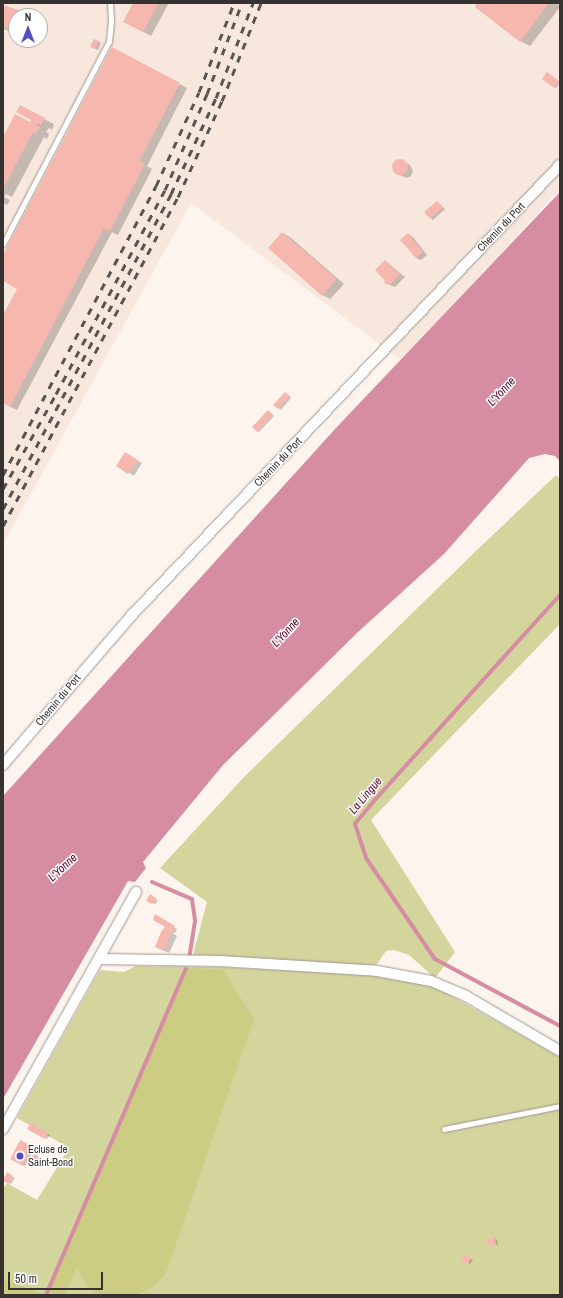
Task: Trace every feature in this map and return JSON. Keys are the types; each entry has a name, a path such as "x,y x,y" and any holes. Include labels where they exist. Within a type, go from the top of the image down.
{"street":[{"name":"Chemin du Port","path":"3,765 136,610 560,165"},
{"path":"3,1129 100,959 136,892"},
{"path":"100,959 168,962 220,962 377,971 431,981 466,996 560,1051"}],"lane":[{"path":"3,244 109,41 111,21 110,3"},
{"path":"444,1129 560,1106"}],"shaded area":[{"path":"3,3 560,3 560,189 401,360 191,203 3,544"},
{"path":"188,968 223,970 254,1019 166,1273 153,1287 139,1295 97,1295 86,1285 77,1268 65,1295 3,1295 3,1279 46,1294"}],"green space":[{"path":"556,475 560,479 560,624 371,820 455,952 435,978 409,955 394,950 386,951 377,964 368,968 192,959 207,902 160,868 245,776"},
{"path":"136,966 221,967 378,975 432,985 560,1057 560,1295 139,1295 153,1287 188,968 46,1294 3,1279 3,1189 7,1183 37,1200 69,1148 17,1118 100,970 124,972"},
{"path":"77,1267 86,1285 97,1295 65,1295"}],"water":[{"name":"L'Yonne","path":"560,192 560,461 555,456 545,454 529,458 444,554 358,632 223,765 143,862 146,868 135,882 128,881 3,1099 3,796 335,429"}],"building":[{"path":"133,3 159,3 143,32 123,22"},
{"path":"477,3 549,3 520,42 475,7"},
{"path":"3,5 12,8 8,8 8,29 3,27"},
{"path":"94,39 99,41 95,49 90,47"},
{"path":"112,47 180,83 140,160 145,164 110,231 104,228 10,407 3,403 3,315 17,289 3,281 3,255"},
{"path":"547,72 559,81 554,88 542,79"},
{"path":"20,105 45,118 41,125 38,123 37,125 40,127 36,134 33,132 3,189 3,137 15,114 30,122 31,120 16,112"},
{"path":"397,159 403,159 408,164 406,173 403,175 397,175 392,170 392,164"},
{"path":"437,201 443,207 430,219 424,212"},
{"path":"282,232 337,279 322,296 268,248"},
{"path":"408,233 423,252 416,258 400,240"},
{"path":"385,260 400,274 390,285 384,283 385,281 375,270"},
{"path":"285,392 290,396 278,409 273,405"},
{"path":"268,410 273,415 257,432 252,427"},
{"path":"125,452 138,460 128,474 116,466"},
{"path":"150,894 157,899 152,904 146,901"},
{"path":"155,914 175,926 164,951 155,947 161,932 165,927 153,920"},
{"path":"31,1123 48,1133 45,1139 27,1129"},
{"name":"Ecluse de Saint-Bond","path":"20,1140 39,1149 37,1153 31,1150 23,1166 10,1159"},
{"path":"34,1153 39,1157 33,1167 28,1164"},
{"path":"7,1172 13,1176 9,1184 3,1181"},
{"path":"495,1237 496,1245 488,1245 488,1238"},
{"path":"464,1254 471,1258 468,1264 461,1261"}],"waterway":[{"name":"La Lingue","path":"560,595 355,824 366,858 435,959 560,1026"},
{"path":"152,882 192,899 195,921 189,957"},
{"path":"46,1295 186,969"}],"railway":[{"path":"3,475 156,186 199,92 234,3"},
{"path":"3,489 56,394 165,190 207,94 242,3"},
{"path":"3,509 171,194 216,98 253,3"},
{"path":"3,526 178,197 222,101 261,3"}],"place":[{"name":"Ecluse de Saint-Bond","path":"20,1156"}]}
